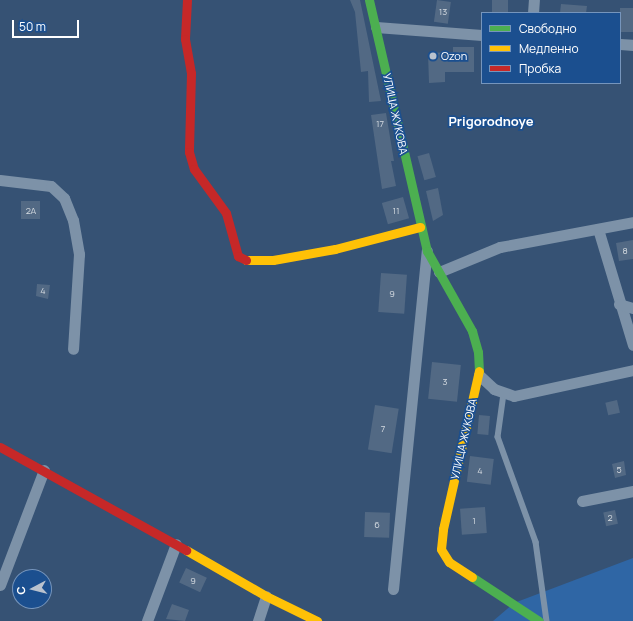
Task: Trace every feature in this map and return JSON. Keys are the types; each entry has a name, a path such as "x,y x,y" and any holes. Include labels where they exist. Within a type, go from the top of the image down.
{"street":[{"path":"187,0 185,39 191,73 188,152 194,168 226,213 238,256 246,260 273,260 335,249 420,227"},
{"name":"УЛИЦА ЖУКОВА","path":"369,0 420,227 427,251 472,331 478,352 479,375 443,529 441,549 449,562 512,601 539,621"},
{"path":"533,12 534,0"},
{"path":"376,27 481,34"},
{"path":"621,44 633,45"},
{"path":"0,180 51,186 64,198 73,220 79,254 73,349"},
{"path":"439,272 500,247 633,222"},
{"path":"598,229 619,304 633,345"},
{"name":"УЛИЦА ЖУКОВА","path":"393,589 427,251"},
{"path":"619,304 633,308"},
{"path":"479,375 504,394 514,396 633,370"},
{"path":"0,447 44,470 266,596 317,621"},
{"path":"0,585 44,470"},
{"path":"582,500 633,490"},
{"path":"147,621 176,544"},
{"path":"258,621 266,596"}],"lane":[{"path":"504,394 498,437 536,542 547,621"}],"shaded area":[{"path":"633,558 633,621 493,621 514,603"}],"building":[{"path":"350,0 360,0 381,101 369,102 368,71 361,72 355,12"},
{"path":"437,0 451,2 448,24 434,22"},
{"path":"492,0 508,0 508,12 492,12"},
{"path":"561,4 587,6 586,12 560,12"},
{"path":"620,8 633,8 633,32 621,32"},
{"path":"453,47 474,47 474,72 445,72 445,82 429,83 428,53 453,52"},
{"path":"386,113 394,161 391,161 396,186 382,189 371,115"},
{"path":"429,153 436,177 424,180 417,156"},
{"path":"438,188 443,215 433,221 426,191"},
{"path":"403,197 409,218 388,224 382,203"},
{"path":"21,201 40,201 40,219 21,219"},
{"path":"633,240 633,259 619,261 616,243"},
{"path":"381,273 407,275 404,314 378,312"},
{"path":"37,284 50,285 48,299 36,296"},
{"path":"432,362 461,365 457,402 428,399"},
{"path":"617,400 620,413 608,415 605,403"},
{"path":"375,405 399,409 392,453 368,449"},
{"path":"479,415 490,416 488,435 477,434"},
{"path":"470,456 494,459 491,485 467,482"},
{"path":"624,461 626,475 615,478 612,464"},
{"path":"485,507 487,533 462,535 460,509"},
{"path":"615,510 618,524 606,526 603,512"},
{"path":"365,512 390,513 389,538 364,537"},
{"path":"186,568 207,578 200,592 179,583"},
{"path":"172,604 189,610 185,621 166,619"}],"traffic: fast":[{"path":"369,0 427,251 472,331 478,352 479,371"},
{"path":"472,577 539,621"}],"traffic: slow":[{"path":"246,260 273,260 335,249 420,227"},
{"path":"472,577 449,562 441,549 443,529 479,371"},
{"path":"186,550 266,596 317,621"}],"traffic: jam":[{"path":"187,0 185,39 191,73 189,152 194,169 226,213 238,256 246,260"},
{"path":"0,447 186,550"}],"place":[{"name":"Ozon","path":"433,56"}],"district":[{"name":"Prigorodnoye","path":"491,121"}]}
